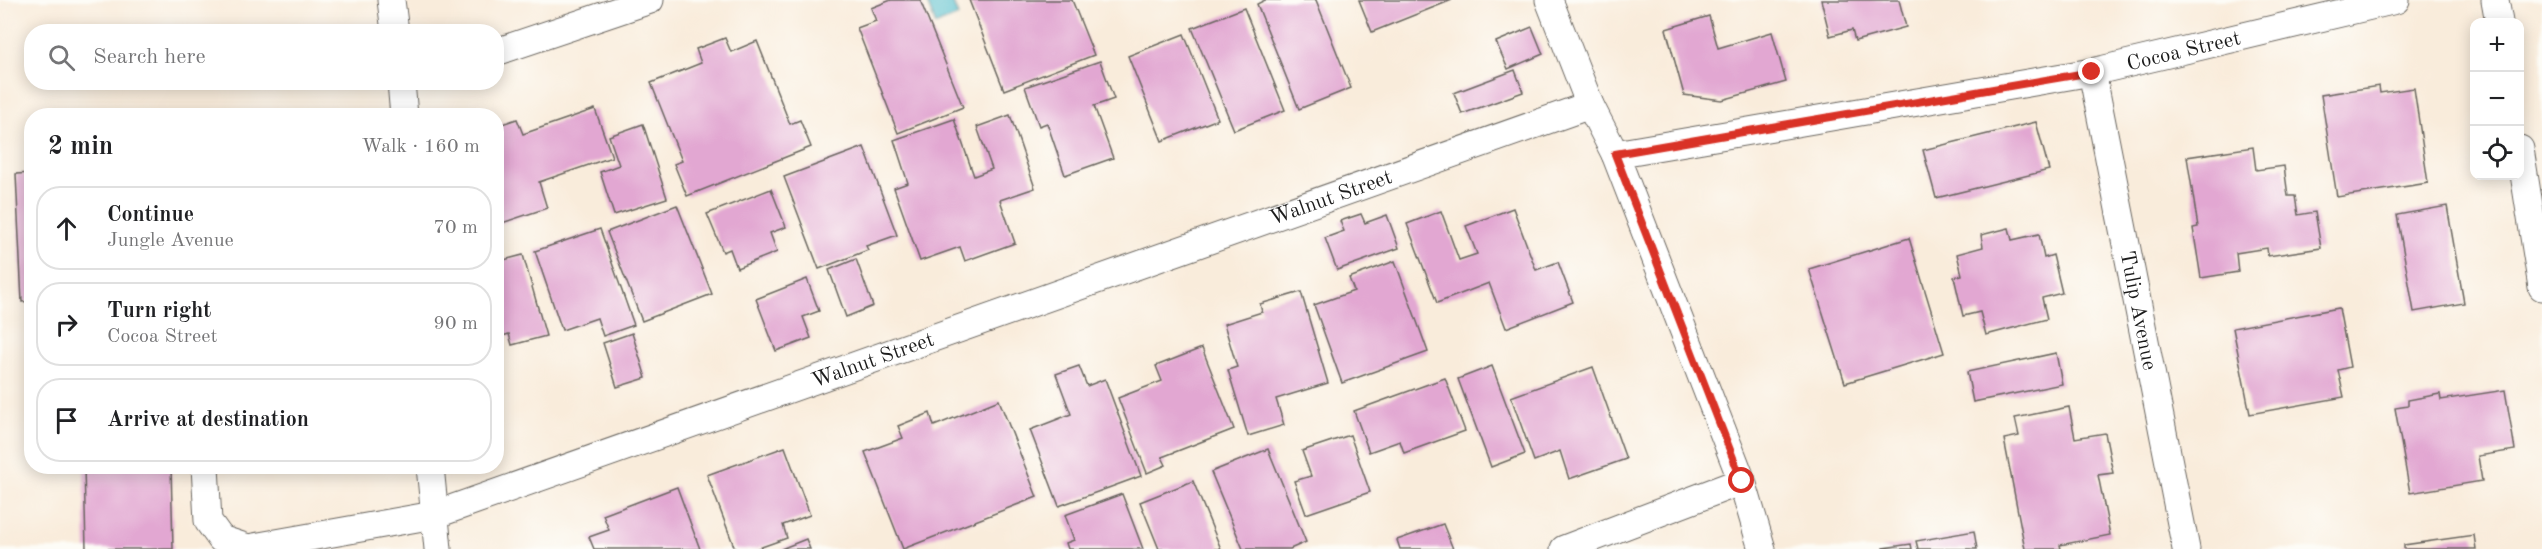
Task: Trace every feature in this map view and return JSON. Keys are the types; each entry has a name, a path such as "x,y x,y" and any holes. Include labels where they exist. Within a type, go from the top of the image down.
{"street":[{"path":"391,0 394,24"},
{"path":"504,49 650,0"},
{"path":"1550,0 1590,105 1615,154 1742,481 1762,549"},
{"name":"Cocoa Street","path":"1615,154 2092,72 2326,8 2396,0"},
{"path":"2495,0 2498,18"},
{"name":"Tulip Avenue","path":"2092,72 2186,549"},
{"path":"404,90 404,108"},
{"name":"Walnut Street","path":"205,474 208,521 220,539 248,548 434,515 1590,105"},
{"path":"2524,174 2542,287"},
{"path":"431,474 438,549"},
{"path":"1564,549 1742,481"}],"water":[{"path":"926,0 952,0 958,16 936,25"}],"building":[{"path":"891,0 920,0 963,107 898,133 857,28 876,21 871,8"},
{"path":"969,0 1072,0 1094,55 1004,90"},
{"path":"1265,0 1316,0 1351,88 1299,109 1257,4"},
{"path":"1359,0 1452,0 1372,32"},
{"path":"1821,0 1899,0 1906,27 1855,41 1852,30 1830,36"},
{"path":"1244,8 1285,110 1234,130 1192,28"},
{"path":"1709,16 1718,48 1772,32 1786,82 1722,100 1684,95 1666,29"},
{"path":"1532,27 1543,54 1508,69 1496,42"},
{"path":"1184,34 1218,119 1162,141 1128,56"},
{"path":"725,38 731,52 757,41 790,124 800,120 811,147 687,196 674,164 682,161 651,83 701,63 696,49"},
{"path":"1100,61 1114,99 1094,106 1113,158 1065,175 1047,123 1039,126 1025,87"},
{"path":"1515,70 1523,92 1462,114 1454,93"},
{"path":"2379,86 2380,93 2414,88 2428,183 2337,197 2321,95"},
{"path":"595,109 612,157 539,182 547,208 504,222 504,123 517,119 523,134"},
{"path":"1010,115 1035,188 1000,200 1015,243 965,261 960,247 920,261 894,188 908,183 894,140 954,119 974,176 992,169 977,127"},
{"path":"2036,122 2049,170 1936,198 1923,150"},
{"path":"643,124 667,198 614,215 600,172 619,165 609,136"},
{"path":"864,147 897,235 866,246 868,250 819,269 784,177"},
{"path":"2253,147 2256,170 2284,166 2288,196 2295,196 2298,215 2315,212 2321,248 2268,256 2267,248 2236,253 2238,272 2201,278 2193,228 2198,227 2187,157"},
{"path":"16,174 24,174 24,302 22,302"},
{"path":"771,189 786,227 770,233 777,252 737,268 730,249 723,252 707,214"},
{"path":"677,205 712,294 642,321 607,232"},
{"path":"2447,206 2464,303 2414,312 2397,215"},
{"path":"1513,208 1536,270 1558,262 1573,302 1506,328 1489,283 1437,303 1407,224 1441,211 1459,260 1477,254 1466,226"},
{"path":"1361,214 1365,223 1387,215 1399,248 1337,270 1325,238 1344,231 1340,221"},
{"path":"2009,228 2012,240 2039,234 2044,258 2053,255 2062,293 2042,298 2047,319 1986,335 1980,312 1963,316 1954,277 1962,275 1957,254 1983,247 1981,235"},
{"path":"600,229 634,325 603,336 597,318 562,330 535,251"},
{"path":"1909,238 1944,353 1845,383 1809,269"},
{"path":"523,255 546,336 512,345 509,334 504,336 504,260"},
{"path":"856,259 873,306 846,317 829,270"},
{"path":"1395,261 1428,352 1342,383 1314,305 1354,291 1349,278"},
{"path":"807,279 819,311 803,317 811,338 776,351 756,299"},
{"path":"1301,292 1328,383 1276,399 1284,425 1248,436 1228,370 1237,367 1224,324 1262,312 1260,304"},
{"path":"2339,308 2350,367 2338,370 2344,397 2250,414 2233,328"},
{"path":"632,333 646,378 617,387 603,343"},
{"path":"1202,348 1234,429 1162,457 1166,465 1147,473 1118,398 1162,381 1156,366"},
{"path":"2056,353 2062,384 1973,402 1967,372"},
{"path":"1079,366 1087,386 1105,379 1141,476 1059,506 1030,430 1071,414 1056,374"},
{"path":"1492,366 1525,454 1491,467 1458,379"},
{"path":"1593,367 1626,459 1569,479 1560,451 1534,461 1511,397"},
{"path":"1445,378 1465,431 1404,453 1400,441 1369,452 1354,411"},
{"path":"2505,390 2515,450 2478,456 2482,481 2410,493 2395,408 2408,406 2408,400 2440,394 2441,400"},
{"path":"999,400 1037,497 903,549 865,452 903,438 898,426 930,413 934,426"},
{"path":"2069,407 2075,438 2105,433 2113,473 2098,475 2110,535 2060,545 2061,549 2025,549 2004,439 2019,436 2015,418"},
{"path":"1350,435 1370,492 1306,514 1294,481 1311,476 1302,451"},
{"path":"785,447 810,515 783,525 787,538 756,549 735,549 707,475"},
{"path":"1268,449 1306,542 1290,549 1243,549 1211,472"},
{"path":"84,474 171,474 173,549 86,549"},
{"path":"1193,481 1221,549 1159,549 1140,502"},
{"path":"677,487 700,549 594,549 589,537 609,530 603,515"},
{"path":"1122,494 1143,549 1068,549 1066,543 1074,540 1065,515"},
{"path":"1443,524 1453,549 1400,549 1397,540"},
{"path":"1974,531 1977,549 1918,549 1916,541"},
{"path":"2474,535 2476,549 2404,549 2404,545"},
{"path":"806,539 810,549 781,549"},
{"path":"1911,544 1912,549 1883,549 1883,548"}],"route":[{"path":"1742,481 1615,154 2092,72"}]}
